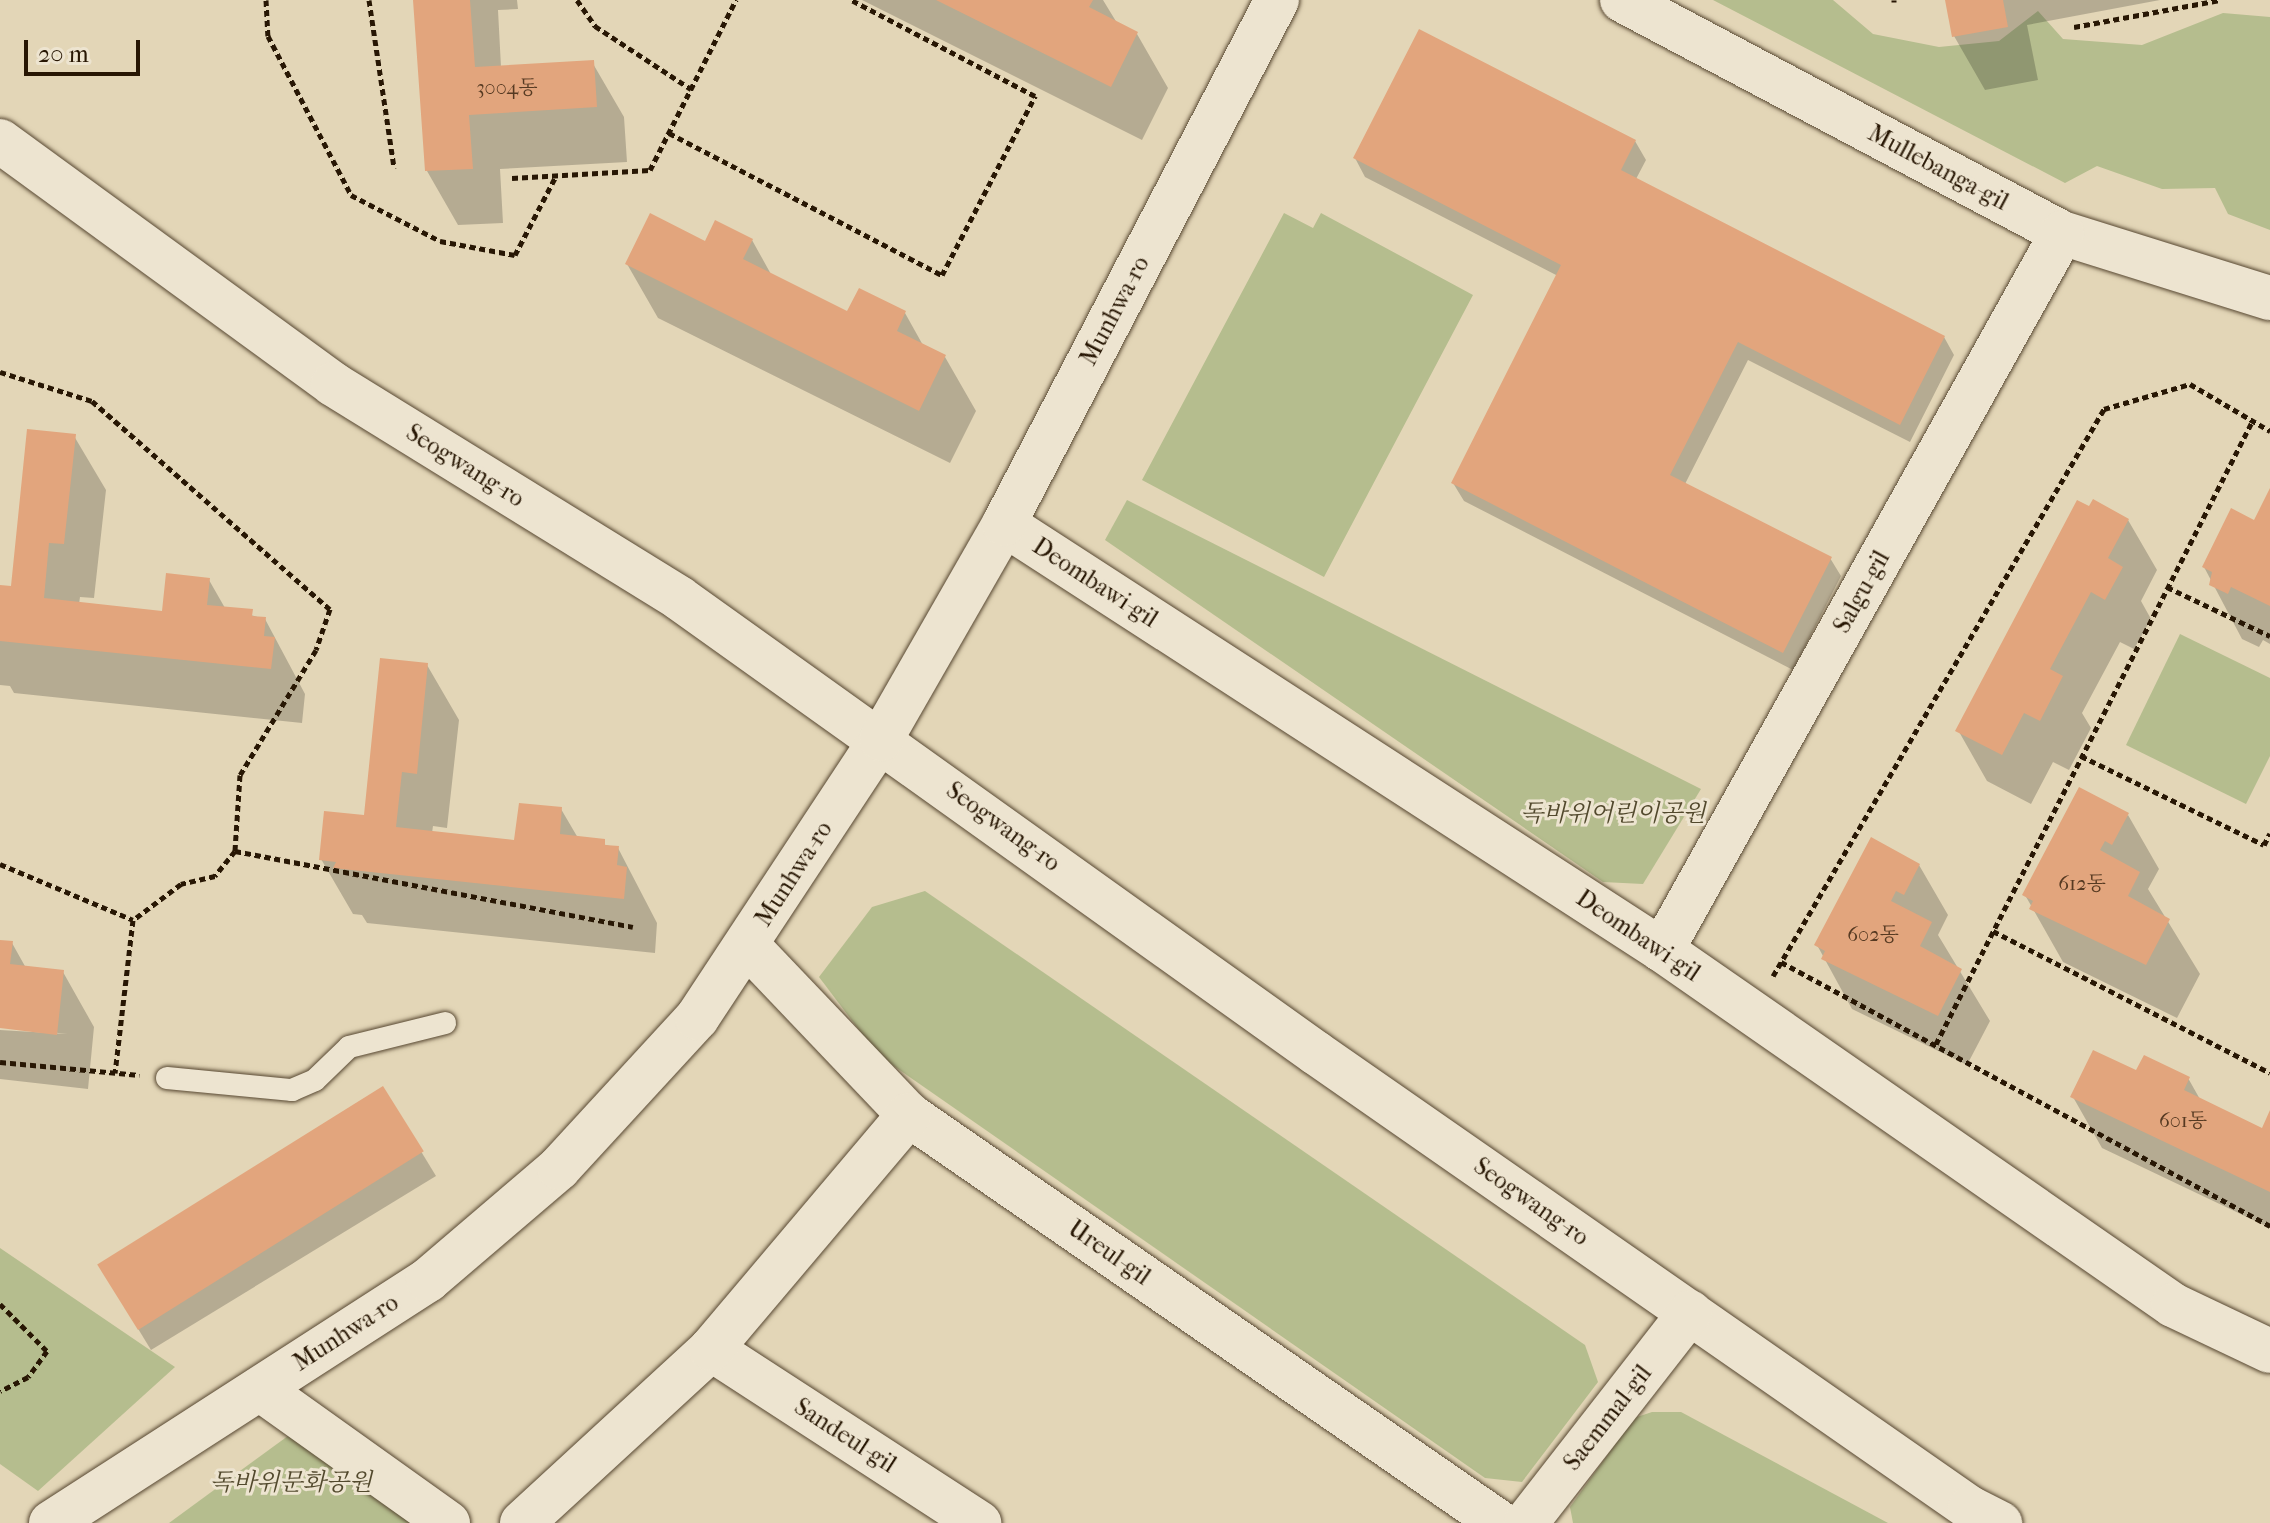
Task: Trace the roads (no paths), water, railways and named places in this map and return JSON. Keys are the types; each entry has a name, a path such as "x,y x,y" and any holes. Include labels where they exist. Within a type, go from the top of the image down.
{"street":[{"name":"Mullebanga-gil","path":"1622,0 2062,233 2270,298"},
{"name":"Munhwa-ro","path":"51,1523 428,1280 559,1168 697,1018 748,946 881,739 1004,524 1275,1"},
{"name":"Seogwang-ro","path":"0,141 333,384 679,598 881,739 1316,1053 2000,1523"},
{"name":"Salgu-gil","path":"1662,950 2062,233"},
{"name":"Deombawi-gil","path":"1004,524 1662,950 2173,1305 2270,1351"},
{"name":"Ureul-gil","path":"748,946 909,1115 1500,1523"},
{"path":"522,1523 711,1349 909,1115"},
{"name":"Saemmal-gil","path":"1526,1523 1690,1312"},
{"name":"Sandeul-gil","path":"711,1349 979,1523"},
{"path":"260,1389 448,1523"}],"lane":[{"path":"167,1078 292,1090 315,1080 349,1047 445,1023"}],"park label":[{"name":"독바위어린이공원","path":"1613,814"},
{"name":"독바위문화공원","path":"291,1483"}]}
